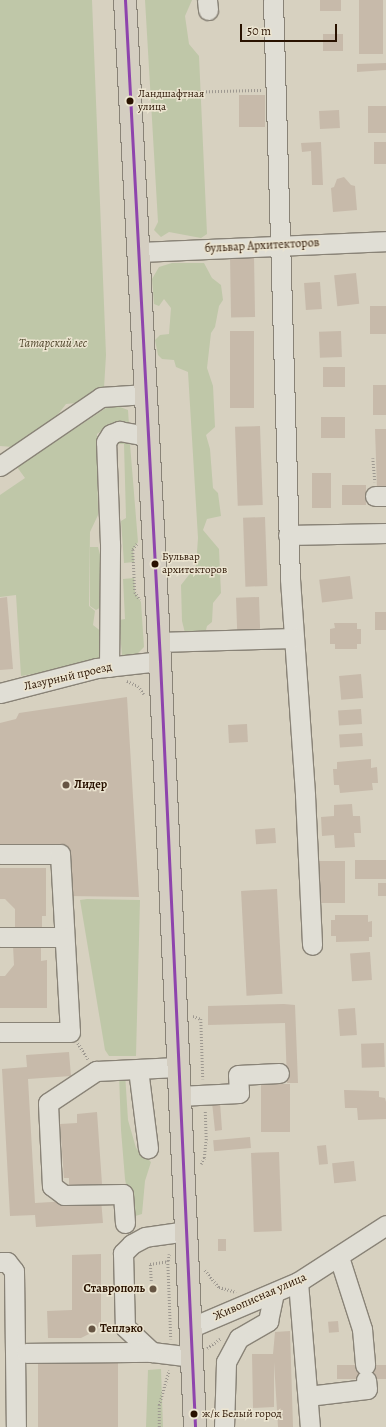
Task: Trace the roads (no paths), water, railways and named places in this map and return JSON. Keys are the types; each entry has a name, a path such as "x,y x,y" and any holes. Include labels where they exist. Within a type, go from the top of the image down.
{"main road":[{"path":"124,0 159,651 179,1096 179,1232 192,1327 195,1427"}],"street":[{"path":"273,0 288,535 305,795 312,945"},
{"name":"бульвар Архитекторов","path":"138,252 386,241"},
{"path":"0,466 101,397 146,394"},
{"path":"109,667 110,544 106,442 111,434 119,431 148,436"},
{"path":"288,535 386,533"},
{"name":"Лазурный проезд","path":"0,693 109,667 159,651 294,638"},
{"path":"0,854 60,854 70,1032 0,1032"},
{"path":"0,937 64,937"},
{"path":"125,1223 123,1194 64,1194 52,1186 48,1103 96,1071 177,1067"},
{"path":"138,1069 148,1148"},
{"path":"179,1096 239,1094 238,1075 279,1073"},
{"name":"Живописная улица","path":"192,1327 298,1282 339,1257 386,1225"},
{"path":"102,1352 125,1327 123,1253 132,1244 145,1237 179,1232"},
{"path":"308,1396 367,1389 362,1328 339,1257"},
{"path":"0,1262 7,1262 14,1271 16,1427"},
{"path":"298,1282 310,1427"},
{"path":"224,1427 226,1362 239,1338 268,1321 274,1292"},
{"path":"125,1327 152,1352"},
{"path":"26,1353 152,1352 193,1356"}],"place":[{"name":"Ландшафтная улица","path":"130,101"},
{"name":"Бульвар архитекторов","path":"155,564"},
{"name":"Лидер","path":"66,785"},
{"name":"Ставрополь","path":"153,1289"},
{"name":"Теплэко","path":"92,1329"},
{"name":"ж/к Белый город","path":"194,1414"}],"park label":[{"name":"Татарский лес","path":"53,344"}]}
